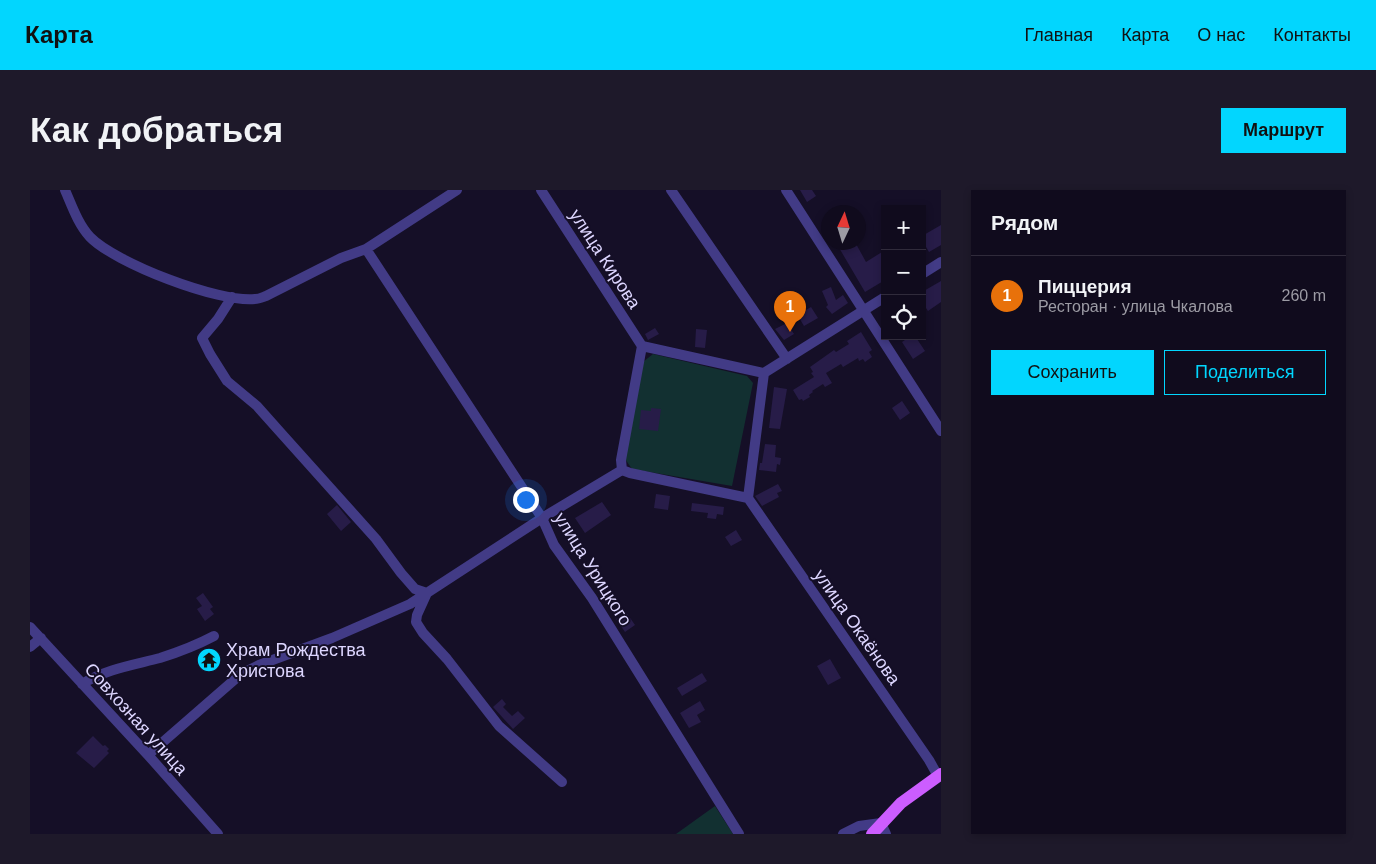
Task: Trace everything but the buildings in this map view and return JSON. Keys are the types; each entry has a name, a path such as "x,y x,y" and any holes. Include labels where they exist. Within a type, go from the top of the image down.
{"main road":[{"path":"872,834 883,828 901,803 939,775"}],"street":[{"path":"65,190 82,228 100,246 113,255 136,266 218,296 255,300 341,258 366,249 457,190"},
{"name":"улица Кирова","path":"541,190 642,346"},
{"path":"671,190 787,359"},
{"path":"786,190 941,431"},
{"name":"улица Урицкого","path":"366,249 542,518 554,545 592,598 739,834"},
{"path":"926,271 941,262"},
{"path":"232,297 218,319 202,338 210,354 228,381 257,406 282,433 376,539 415,589 427,593"},
{"path":"622,470 621,460 642,346 764,373 881,299"},
{"path":"622,470 748,498 764,373"},
{"path":"148,755 241,674 259,665 341,635 410,604 542,518 622,470"},
{"name":"улица Окаёнова","path":"748,498 939,775"},
{"path":"427,593 416,615 416,622 423,633 499,726 562,782"},
{"name":"Совхозная улица","path":"30,627 218,834"},
{"path":"82,684 97,675 162,657 194,646 214,636"},
{"path":"30,648 40,638"},
{"path":"843,834 859,826 883,828"}],"green space":[{"path":"653,354 747,376 753,383 732,486 632,469 625,459 643,362"},
{"path":"715,806 733,834 676,834"}],"place":[{"name":"Пиццерия","path":"790,332"},
{"name":"Храм Рождества Христова","path":"209,660"}]}
